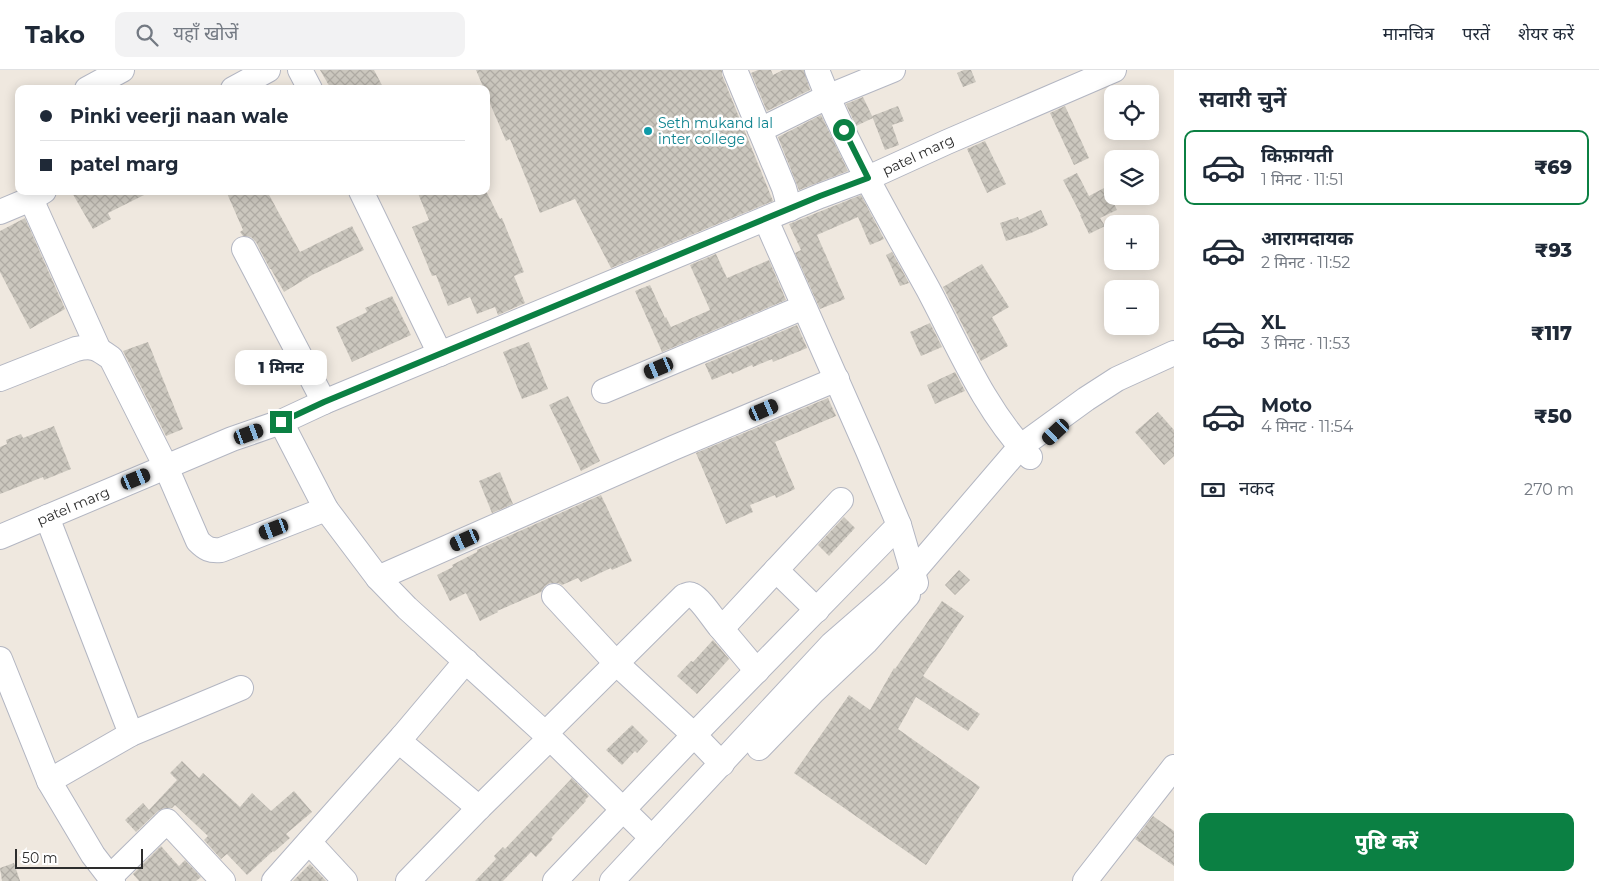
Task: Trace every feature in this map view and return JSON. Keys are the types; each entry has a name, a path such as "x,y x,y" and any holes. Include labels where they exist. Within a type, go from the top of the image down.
{"street":[{"path":"94,85 122,70"},
{"path":"240,85 268,70"},
{"path":"300,70 308,85"},
{"path":"735,70 784,188 790,209"},
{"path":"817,70 828,98 868,178 977,385 992,410 1025,452"},
{"path":"760,130 891,70"},
{"name":"patel marg","path":"0,537 232,439 281,422 324,402 820,196 868,178 1114,70"},
{"path":"0,212 37,195 98,348"},
{"path":"363,195 440,354"},
{"path":"766,220 899,525 915,578"},
{"path":"244,249 324,402"},
{"path":"604,391 804,307"},
{"path":"0,379 87,346 98,348 111,358 166,467 198,541 205,549 212,551 221,550 326,509"},
{"path":"628,881 670,835 734,774 814,691 866,642 915,578 1014,473 1025,452 1086,399 1110,384 1174,352"},
{"path":"1025,452 1082,414 1132,388 1174,370"},
{"path":"378,578 673,448 836,379"},
{"path":"281,422 326,509 378,578 407,608 548,736 652,838"},
{"path":"720,627 729,622 841,500"},
{"path":"47,516 131,734"},
{"path":"555,881 899,525"},
{"path":"776,570 816,610"},
{"path":"612,881 837,640 893,592 915,578"},
{"path":"408,881 616,663 678,602 689,594 698,599 757,671"},
{"path":"554,596 616,663 694,735 722,764"},
{"path":"0,659 49,781 93,855 112,879 167,821 223,881"},
{"path":"274,881 402,737 466,661"},
{"path":"49,781 131,734 241,688"},
{"path":"402,737 402,742 406,747 479,808"},
{"path":"1086,881 1174,767"},
{"path":"309,842 345,881"}],"building":[{"path":"320,70 374,70 382,85 329,85"},
{"name":"Seth mukand lal inter college","path":"476,70 722,70 722,75 773,201 611,268 575,199 540,213 510,139 506,141 490,103 490,85 482,85"},
{"path":"758,70 771,70 773,75 783,70 804,70 810,90 767,111 751,73"},
{"path":"971,70 976,82 963,87 957,73"},
{"path":"863,97 873,118 856,126 846,104"},
{"path":"898,106 904,121 892,125 899,145 885,150 872,116"},
{"path":"1065,106 1089,158 1074,165 1050,113"},
{"path":"821,115 848,171 799,190 778,137"},
{"path":"985,141 1006,184 987,193 967,149"},
{"path":"1077,173 1089,196 1104,188 1104,205 1115,205 1117,210 1100,218 1104,226 1089,234 1063,180"},
{"path":"73,195 144,195 108,213 111,219 93,229"},
{"path":"228,195 269,195 300,252 352,226 364,250 312,275 284,292 256,242 251,237 243,236 240,232 243,230"},
{"path":"419,195 488,195 500,219 502,218 524,272 514,276 525,303 498,315 495,307 477,314 470,297 448,306 436,275 432,276 412,227 429,220"},
{"path":"861,195 884,239 870,245 858,217 817,235 845,299 820,309 795,253 801,250 789,224"},
{"path":"1041,210 1048,225 1006,241 1000,223 1018,217 1019,220"},
{"path":"25,218 65,309 30,329 0,272 0,231"},
{"path":"892,252 909,283 900,286 886,255"},
{"path":"716,254 727,278 769,260 786,300 662,352 635,291 650,285 671,327 710,310 690,265"},
{"path":"982,264 1009,307 992,317 1008,346 981,361 943,287"},
{"path":"392,296 411,335 352,362 336,327 367,312 365,308"},
{"path":"930,323 942,347 921,356 910,332"},
{"path":"797,325 807,348 773,362 772,359 712,380 705,364"},
{"path":"148,342 183,429 166,436 123,351"},
{"path":"529,342 548,389 522,399 503,352"},
{"path":"955,372 965,391 935,404 927,385"},
{"path":"568,396 600,461 581,471 549,405"},
{"path":"828,398 836,416 775,442 795,489 776,498 775,495 750,505 753,512 726,524 696,453"},
{"path":"1158,412 1174,430 1174,456 1164,465 1135,432"},
{"path":"54,426 71,469 44,480 43,477 0,494 0,447 7,444 6,440 21,434 23,438"},
{"path":"500,472 513,504 492,513 479,481"},
{"path":"601,495 632,561 612,570 611,568 581,582 578,578 562,585 550,583 541,592 497,611 480,621 466,593 450,601 437,575 477,552 477,550"},
{"path":"844,517 855,528 829,556 818,545"},
{"path":"959,570 970,580 955,595 945,585"},
{"path":"942,601 964,616 923,676 980,714 968,731 916,697 898,729 980,787 926,865 794,773 849,695 870,710 894,668"},
{"path":"713,640 729,659 697,694 677,676"},
{"path":"632,725 648,741 622,765 606,750"},
{"path":"182,761 199,778 203,773 240,807 252,793 271,811 294,791 312,812 286,834 290,838 247,875 227,854 221,859 204,840 208,836 175,805 172,808 164,808 158,811 136,832 125,820 143,803 149,810 177,780 170,773"},
{"path":"572,778 589,796 551,838 553,839 536,857 531,852 503,881 475,881 496,859 494,856 503,847 505,849"},
{"path":"1153,816 1174,831 1174,866 1135,839"},
{"path":"161,846 179,866 185,860 201,877 196,881 139,881 133,874"},
{"path":"14,863 20,881 2,881 0,868"},
{"path":"310,864 326,881 293,881"}],"place":[{"name":"Seth mukand lal inter college","path":"648,131"}],"route":[{"path":"281,422 324,402 820,196 868,178 844,130"}]}
